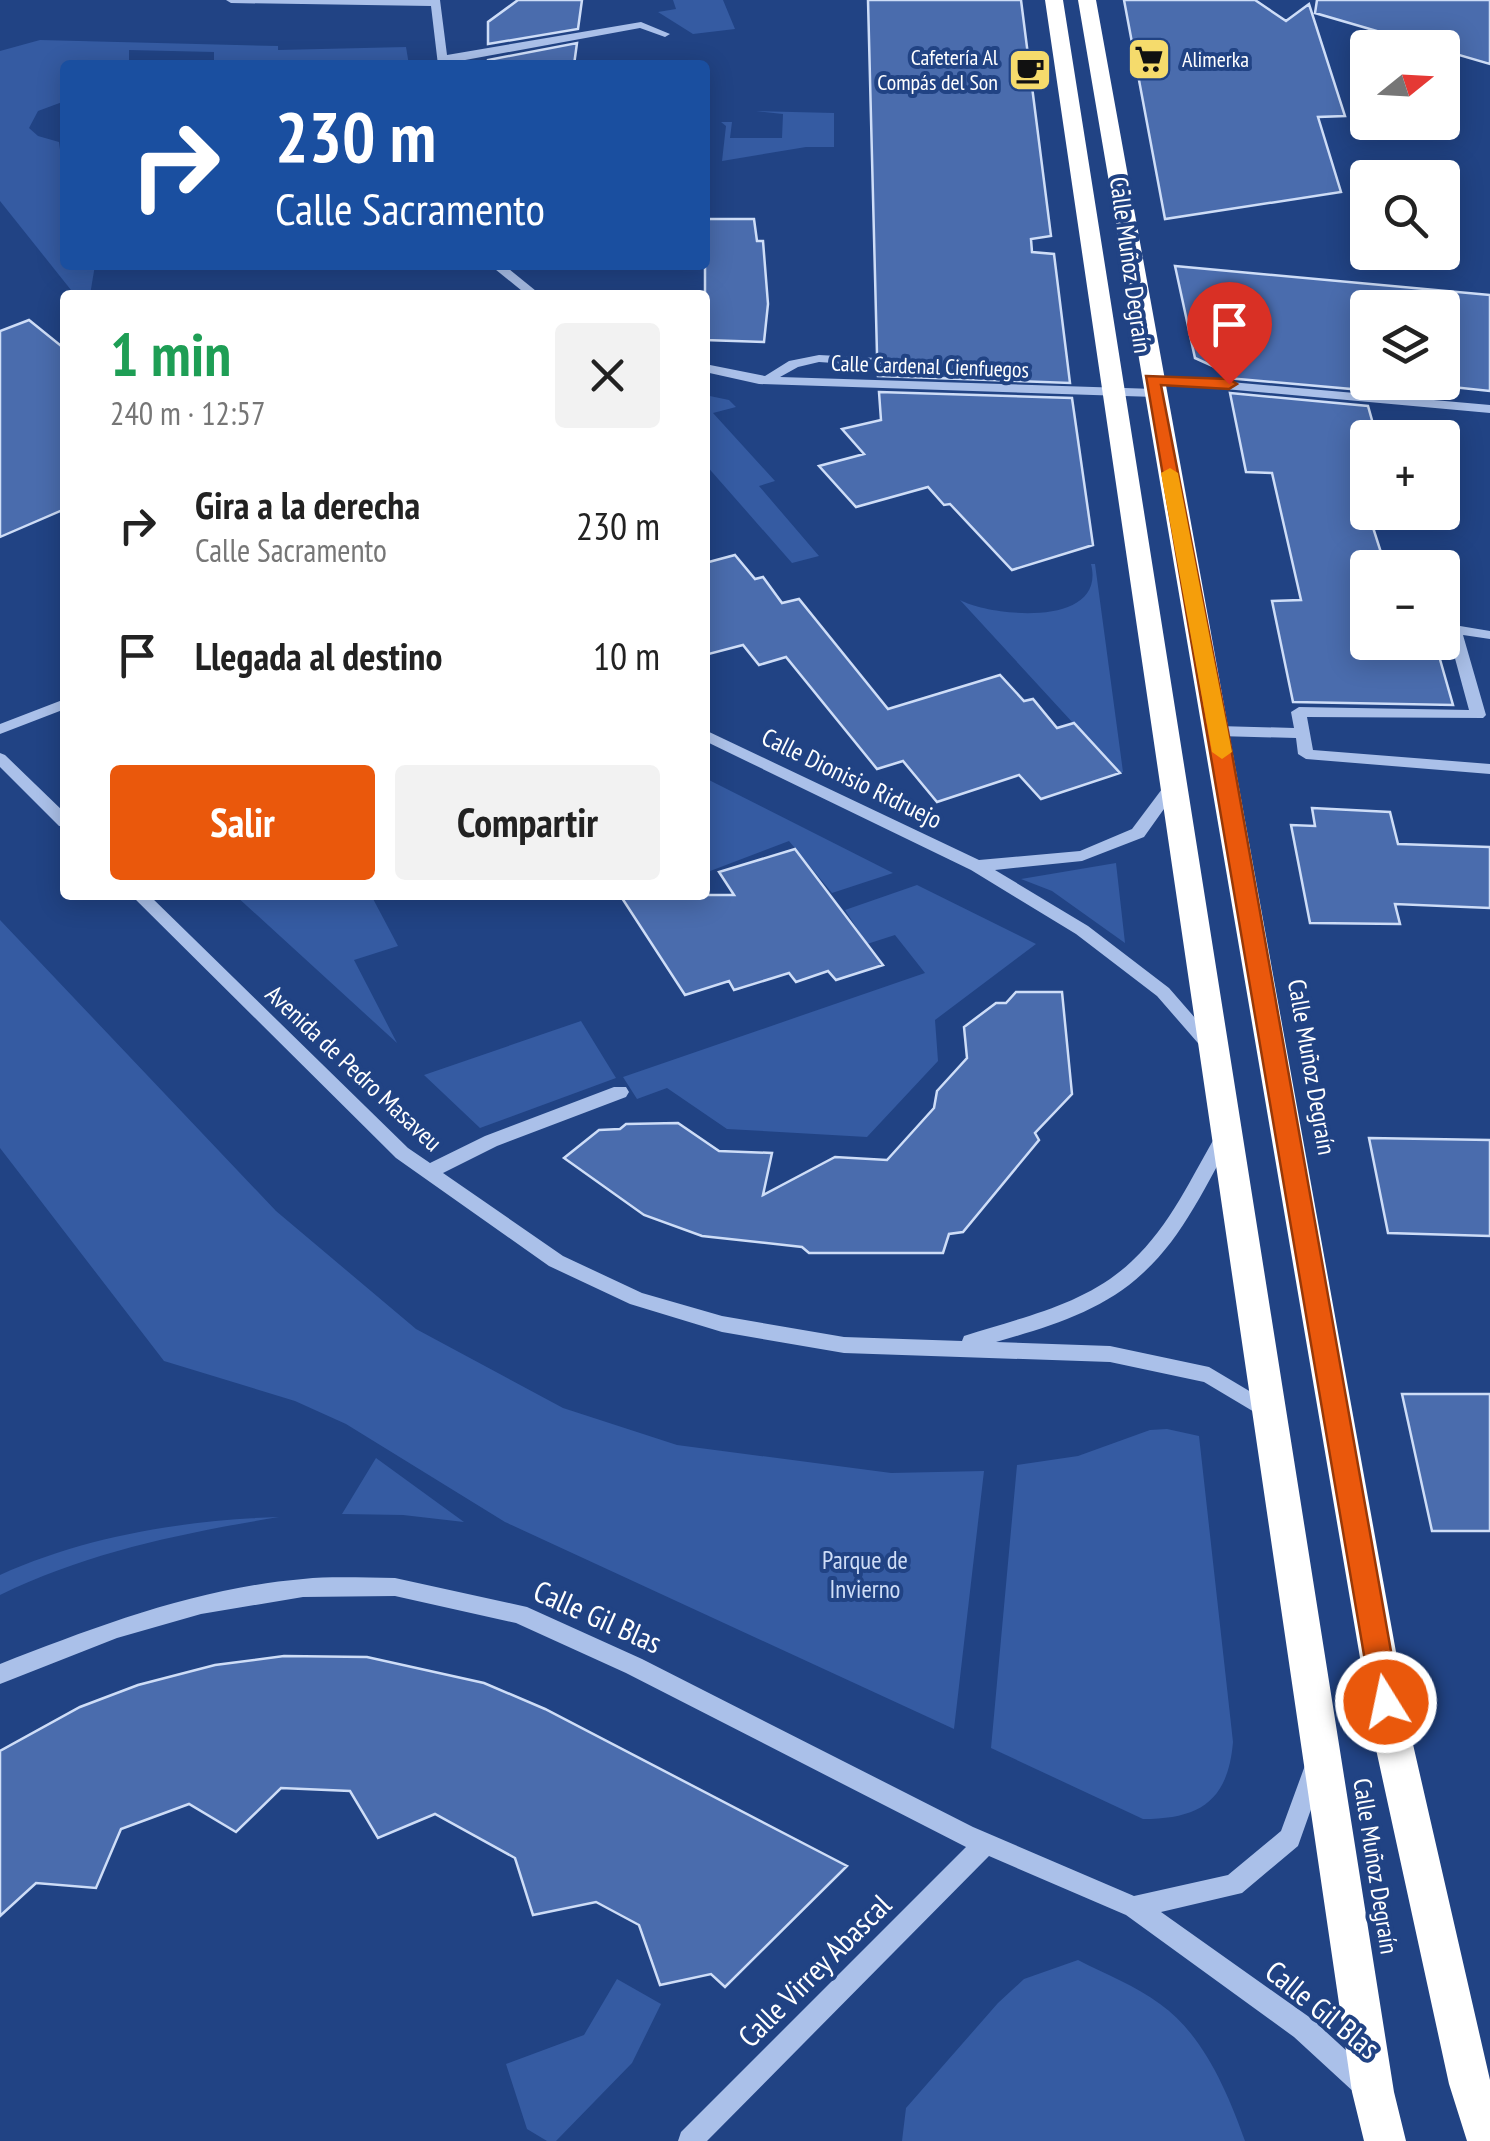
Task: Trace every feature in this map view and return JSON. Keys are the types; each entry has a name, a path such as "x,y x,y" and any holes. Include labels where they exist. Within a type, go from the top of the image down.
{"highway":[{"name":"Calle Muñoz Degraín","path":"1054,0 1266,1411 1373,2092 1386,2141"},
{"name":"Calle Muñoz Degraín","path":"1087,0 1393,1740 1470,2084 1488,2141"}],"street":[{"path":"230,0 435,1 443,60"},
{"path":"454,60 640,25 666,34"},
{"path":"503,270 529,290"},
{"path":"768,380 788,364 805,358 877,362"},
{"name":"Calle Cardenal Cienfuegos","path":"710,369 768,380 1111,391 1153,386 1490,409"},
{"path":"1490,634 1454,629 1478,715 1300,712 1306,754 1490,769"},
{"path":"0,728 60,706"},
{"path":"1218,731 1303,732"},
{"name":"Calle Dionisio Ridruejo","path":"710,737 977,866 1082,930 1162,992 1210,1046"},
{"path":"0,758 60,817"},
{"path":"977,866 1082,856 1138,832 1173,785"},
{"name":"Avenida de Pedro Masaveu","path":"144,900 402,1153 556,1262 638,1298 722,1324 844,1346 956,1346 1110,1354 1209,1375 1266,1411"},
{"path":"428,1172 492,1140 620,1092"},
{"name":"Avenida de Pedro Masaveu","path":"956,1346 1034,1323 1098,1294 1138,1267 1166,1233 1224,1137"},
{"name":"Calle Gil Blas","path":"0,1674 116,1629 201,1606 303,1588 395,1588 519,1614 634,1666 985,1844 1134,1907 1303,2028 1373,2092"},
{"path":"1134,1907 1234,1885 1290,1838 1320,1752"},
{"name":"Calle Virrey Abascal","path":"690,2141 985,1844"}],"green space":[{"path":"673,0 723,0 735,29 693,34 658,12 676,9"},
{"path":"40,40 278,46 278,50 406,47 408,60 214,60 214,52 129,50 129,60 60,60 60,103 38,111 29,128 38,136 59,142 60,270 94,270 91,290 71,290 0,201 0,51"},
{"path":"756,111 834,113 834,147 806,147 722,161 726,126 721,122 732,122 730,138 782,138 783,114"},
{"path":"710,396 729,400 736,407 713,413 775,481 759,486 819,556 792,563 710,470"},
{"path":"1091,564 1095,564 1123,772 1119,773 960,600 996,611 1020,613 1065,608 1082,599 1091,585"},
{"path":"710,781 893,873 832,893 789,841 710,871"},
{"path":"1116,863 1125,943 1052,891 1021,879"},
{"path":"917,885 1036,944 935,1020 938,1061 867,1137 727,1129 667,1088 637,1099 623,1077 925,973 895,935 867,944 845,910"},
{"path":"240,900 374,900 398,946 354,960 397,1043"},
{"name":"Parque de Invierno","path":"0,920 276,1211 416,1329 563,1408 677,1445 891,1473 984,1471 954,1729 505,1522 346,1424 295,1401 164,1361 0,1148"},
{"path":"581,1021 616,1078 480,1128 424,1075"},
{"path":"1167,1429 1199,1436 1233,1742 1225,1779 1208,1803 1180,1815 1143,1819 991,1748 1017,1465 1078,1456 1150,1430"},
{"path":"376,1458 464,1522 342,1514"},
{"path":"279,1517 137,1546 67,1567 0,1595 0,1575 101,1540 172,1526"},
{"path":"1078,1960 1151,1998 1189,2031 1222,2084 1245,2141 902,2141 906,2108 998,2003 1024,1979"},
{"path":"617,1979 661,2004 632,2063 556,2141 547,2141 527,2129 506,2064 584,2035"}],"building":[{"path":"518,0 582,0 578,29 488,44 488,22"},
{"path":"868,0 1021,0 1051,236 1031,239 1032,252 1054,254 1070,383 878,376 878,370 887,361 877,354"},
{"path":"1124,0 1255,0 1286,21 1309,4 1345,116 1318,117 1341,192 1165,219"},
{"path":"1317,0 1490,0 1490,64 1460,55 1460,30 1373,30 1315,13"},
{"path":"577,43 575,60 488,60"},
{"path":"710,219 754,219 757,241 763,241 768,304 764,342 710,340 710,290 705,290 705,270 710,270"},
{"path":"1175,266 1436,290 1350,290 1350,389 1227,378 1226,372 1195,358"},
{"path":"1460,292 1490,295 1490,391 1460,388"},
{"path":"29,320 60,345 60,511 0,537 0,331"},
{"path":"879,392 1072,398 1093,545 1012,570 950,504 944,505 928,487 856,507 819,466 864,454 842,429 881,420"},
{"path":"1230,393 1368,406 1372,420 1350,420 1350,530 1374,530 1380,550 1350,550 1350,660 1440,660 1453,705 1293,702 1272,601 1301,600 1272,473 1246,472"},
{"path":"735,555 755,579 763,577 782,603 799,599 888,709 1000,675 1024,701 1033,699 1057,728 1074,723 1120,773 1041,799 1019,775 937,802 903,761 877,769 786,657 759,665 743,645 710,654 710,562"},
{"path":"1312,808 1390,812 1398,844 1490,847 1490,908 1395,904 1400,924 1310,923 1291,825 1315,826"},
{"path":"795,849 883,965 836,980 828,971 796,982 789,973 734,990 729,981 685,995 623,900 710,900 710,895 734,895 719,872"},
{"path":"1016,992 1062,992 1072,1094 1035,1133 1039,1140 963,1232 949,1234 943,1253 809,1253 802,1247 702,1236 644,1215 564,1158 599,1130 620,1129 626,1124 678,1123 719,1151 772,1153 763,1195 835,1157 887,1160 934,1108 937,1091 967,1058 964,1027 996,1003 1006,1003"},
{"path":"1369,1138 1490,1140 1490,1236 1388,1233"},
{"path":"1402,1394 1490,1394 1490,1531 1432,1531"},
{"path":"284,1656 367,1657 484,1683 545,1709 847,1866 725,1987 711,1974 660,1985 639,1925 596,1902 533,1915 515,1858 435,1814 378,1838 350,1791 281,1788 236,1832 189,1804 121,1829 96,1888 36,1883 0,1916 0,1751 80,1707 138,1685 215,1665"}],"slow traffic":[{"path":"1170,473 1222,752"}],"place":[{"name":"Alimerka","path":"1149,59"},
{"name":"Cafetería Al Compás del Son","path":"1030,70"}],"route":[{"path":"1229,384 1152,380 1218,731 1386,1702"}]}
